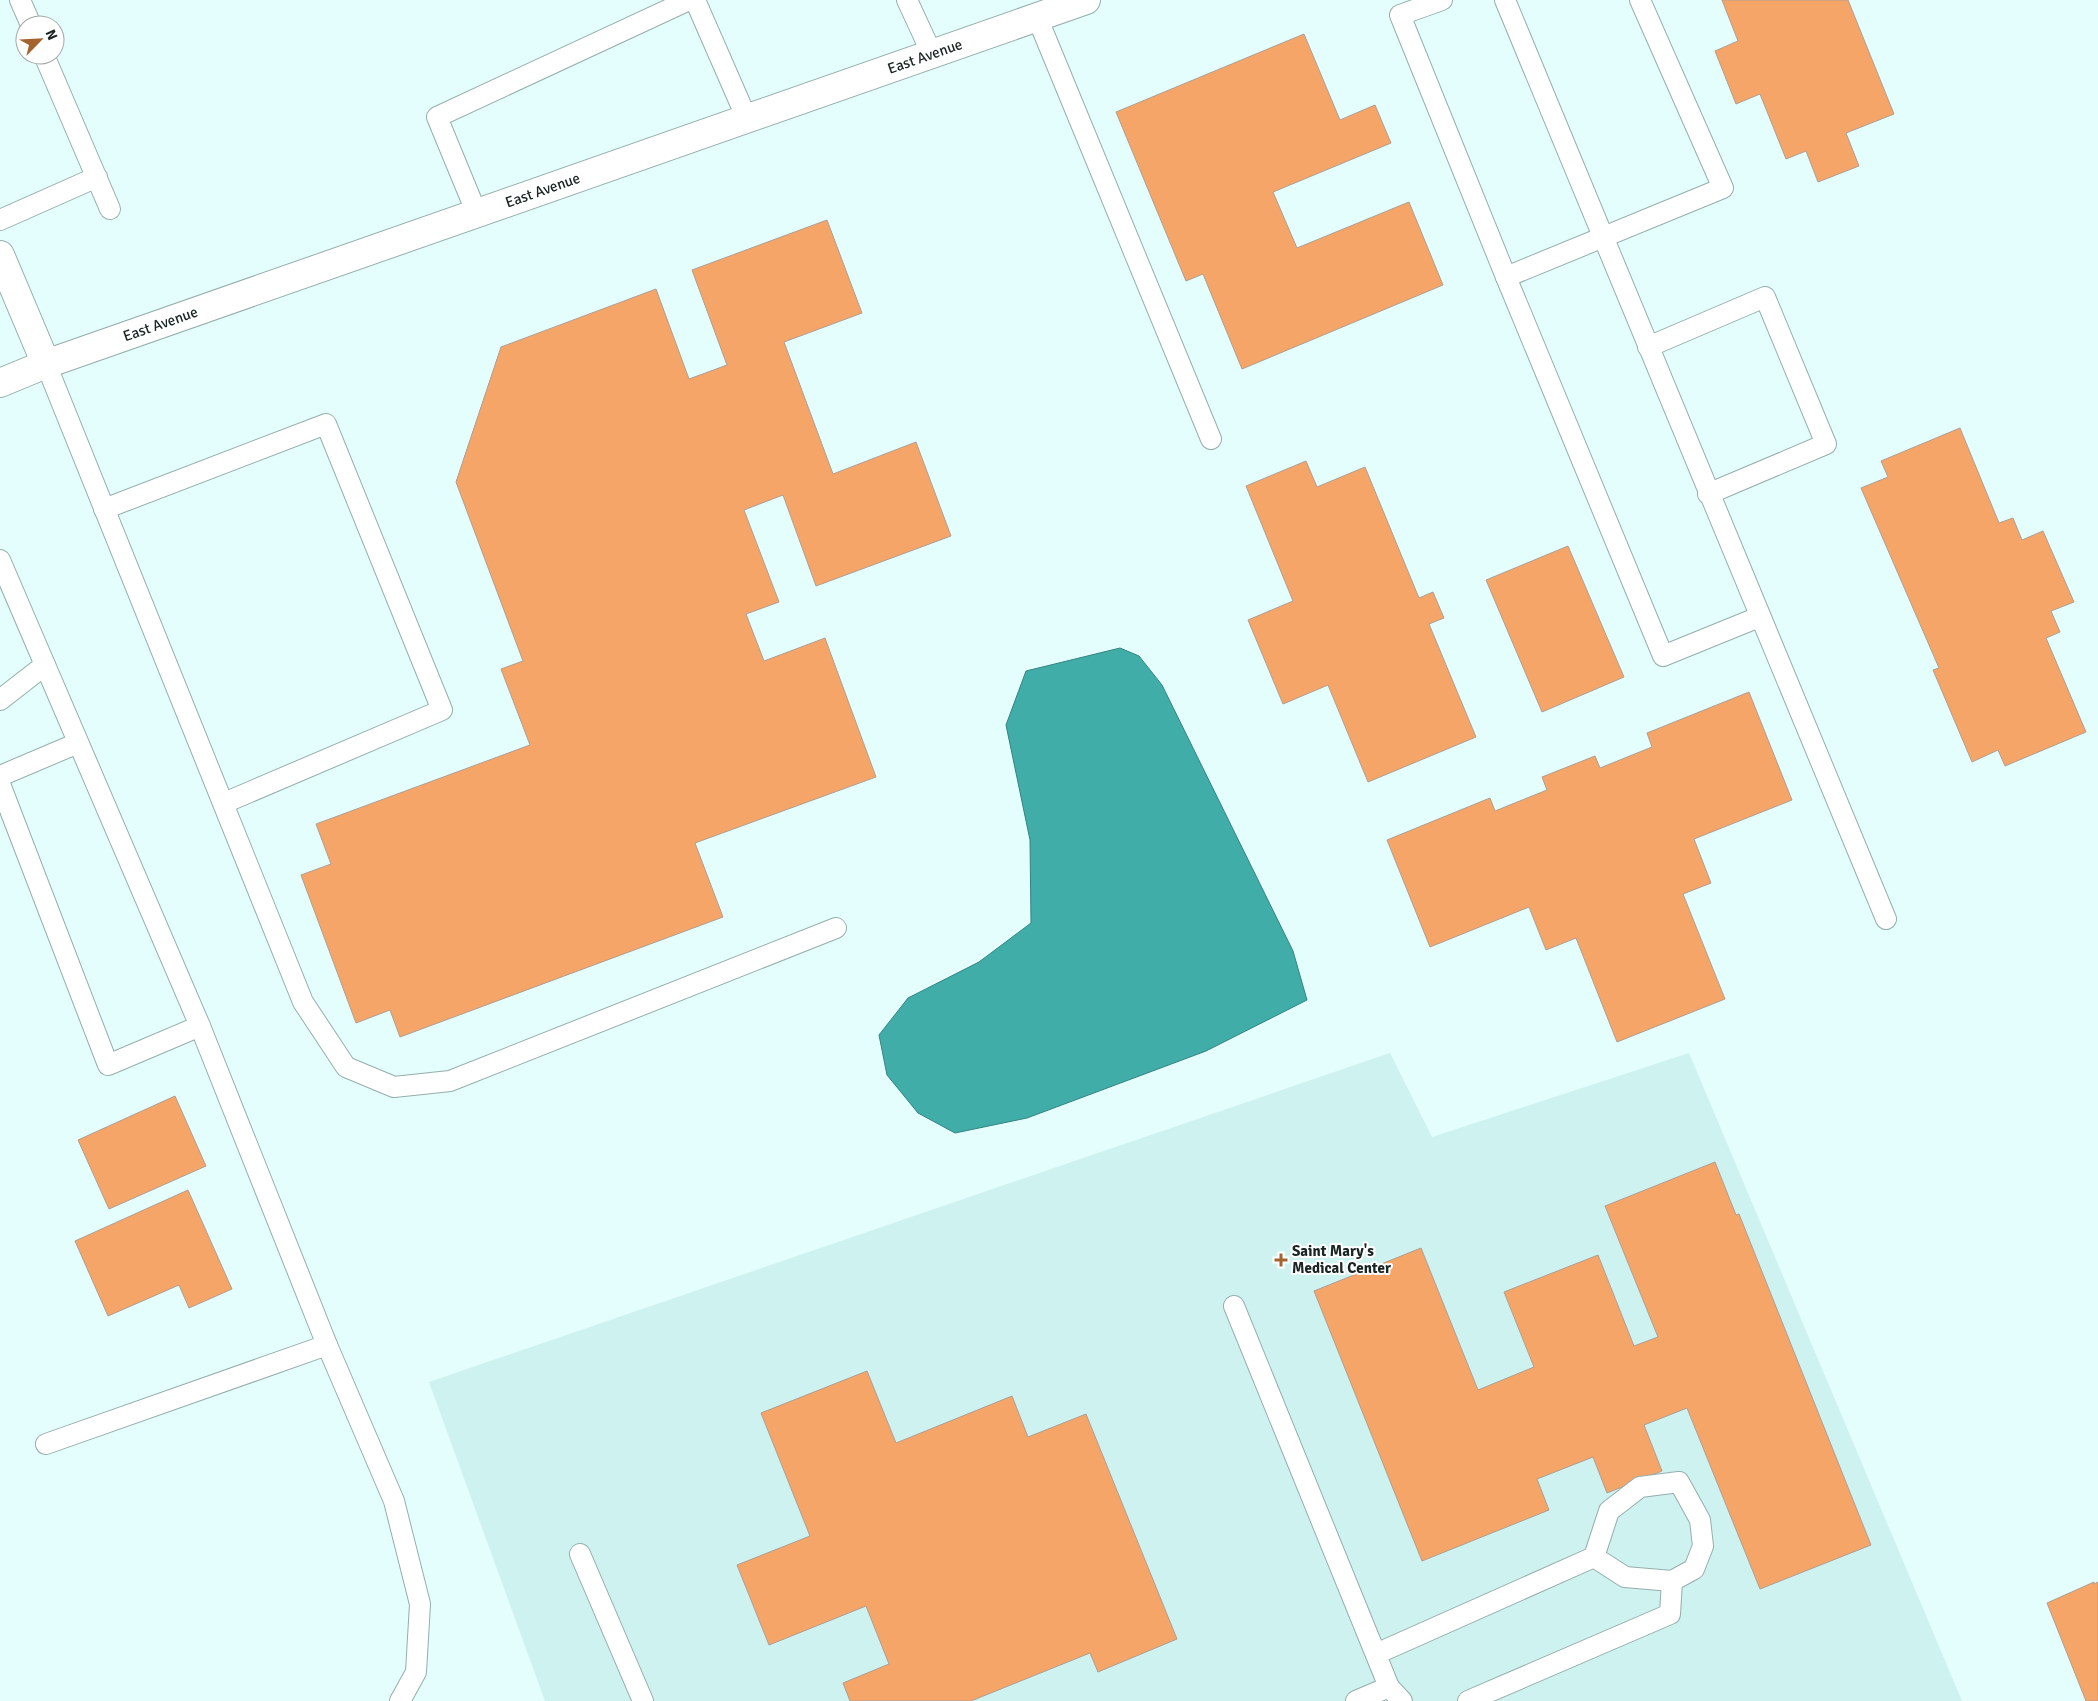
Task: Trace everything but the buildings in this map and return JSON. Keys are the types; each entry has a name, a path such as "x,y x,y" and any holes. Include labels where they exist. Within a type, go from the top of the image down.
{"street":[{"name":"East Avenue","path":"0,383 46,364 1086,0"},
{"path":"0,255 46,364"}],"lane":[{"path":"20,0 27,15"},
{"path":"477,214 437,116 689,0"},
{"path":"695,0 747,119"},
{"path":"907,0 932,54"},
{"path":"1442,0 1400,15 1663,656 1759,617"},
{"path":"1505,0 1759,617 1886,918"},
{"path":"1506,276 1723,188 1640,0"},
{"path":"1038,17 1211,439"},
{"path":"48,65 110,209"},
{"path":"0,220 97,177"},
{"path":"1648,347 1765,297 1826,444 1708,494"},
{"path":"46,364 303,1002 346,1066 394,1087 450,1081 836,928"},
{"path":"104,509 326,424 411,632 442,710 224,803"},
{"path":"0,560 200,1026 327,1344 394,1501 420,1604 416,1672 400,1701"},
{"path":"0,700 45,665"},
{"path":"0,776 78,743"},
{"path":"0,784 108,1065 200,1026"},
{"path":"1234,1306 1376,1654 1396,1694 1356,1701"},
{"path":"46,1444 327,1344"},
{"path":"1376,1654 1594,1557 1609,1511 1640,1487 1679,1482 1700,1520 1703,1546 1694,1569 1672,1581 1625,1577 1594,1557"},
{"path":"580,1554 643,1701"},
{"path":"1468,1701 1670,1614 1672,1581"}],"shaded area":[{"name":"Saint Mary's Medical Center","path":"1390,1053 1432,1137 1689,1053 1962,1701 545,1701 429,1382"}],"water":[{"path":"1120,648 1139,656 1162,685 1293,951 1307,1000 1206,1051 1027,1118 955,1133 918,1113 887,1075 879,1035 908,998 979,962 1031,923 1030,840 1006,725 1026,671"}],"place":[{"name":"Saint Mary's Medical Center","path":"1281,1260"}]}
